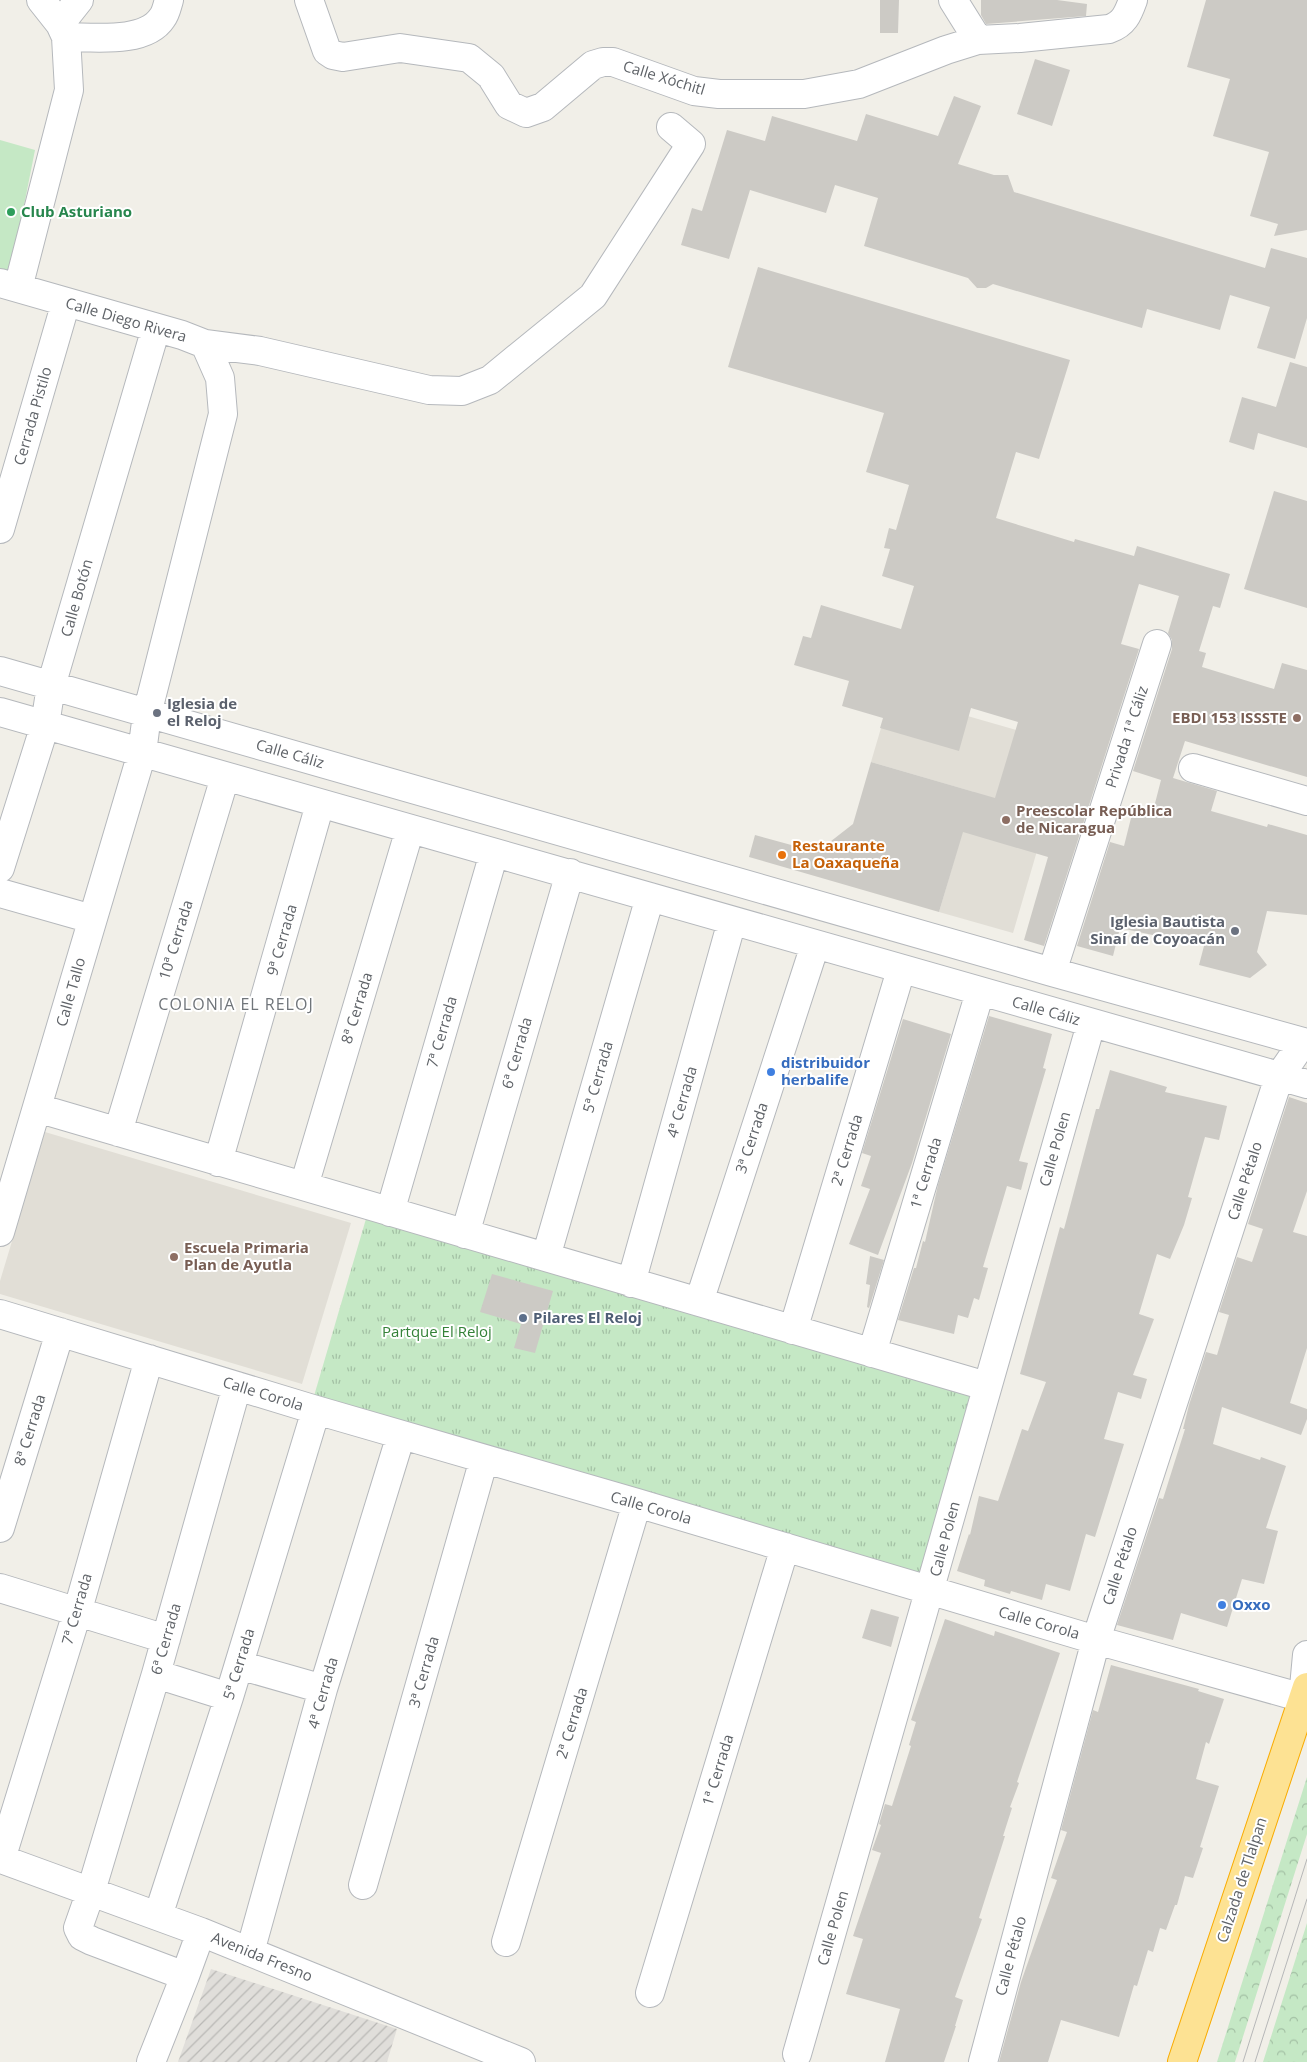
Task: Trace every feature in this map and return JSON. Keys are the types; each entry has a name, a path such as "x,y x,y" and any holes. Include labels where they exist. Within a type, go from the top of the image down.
{"highway":[{"name":"Calzada de Tlalpan","path":"1182,2062 1305,1693"}],"street":[{"path":"42,0 63,30 122,37 145,33 162,19 169,0"},
{"path":"63,30 79,0"},
{"name":"Calle Xóchitl","path":"309,0 327,51 333,55 343,57 400,48 469,58 491,76 509,105 526,113 543,107 593,65 603,62 613,62 694,91 719,94 804,94 858,84 946,50 978,40 1049,36 1109,29 1120,25 1129,12 1133,0"},
{"path":"953,0 978,40"},
{"name":"Calle Diego Rivera","path":"63,30 70,90 9,286 205,344 220,378 223,414 147,714 142,753"},
{"path":"205,344 260,351 429,390 462,391 490,380 593,296 691,144 671,127"},
{"name":"Cerrada Pistilo","path":"0,530 66,302"},
{"name":"Calle Botón","path":"0,868 45,725 51,686 156,328"},
{"name":"Privada 1ª Cáliz","path":"1052,972 1157,644"},
{"name":"Calle Cáliz","path":"0,671 1052,972 1305,1042"},
{"name":"Calle Cáliz","path":"0,712 454,842 570,873 815,946 1307,1084"},
{"name":"Calle Tallo","path":"0,1232 142,753"},
{"path":"1193,768 1307,801"},
{"name":"10ª Cerrada","path":"118,1132 225,777"},
{"name":"9ª Cerrada","path":"218,1162 320,804"},
{"path":"454,842 466,804"},
{"name":"8ª Cerrada","path":"304,1186 410,829"},
{"name":"7ª Cerrada","path":"390,1212 494,853"},
{"name":"6ª Cerrada","path":"464,1234 570,873"},
{"path":"0,893 92,920"},
{"name":"5ª Cerrada","path":"546,1257 650,897"},
{"path":"785,937 796,899"},
{"name":"4ª Cerrada","path":"631,1282 732,921"},
{"name":"3ª Cerrada","path":"699,1302 815,946"},
{"name":"1ª Cerrada","path":"872,1353 972,990 976,950"},
{"name":"2ª Cerrada","path":"793,1330 900,970"},
{"name":"Calle Polen","path":"797,2054 930,1591 986,1386 1091,1024"},
{"name":"Calle Pétalo","path":"983,2062 1096,1640 1279,1076 1305,1042"},
{"path":"37,1108 986,1386"},
{"name":"Calle Corola","path":"0,1314 316,1410 637,1503 1096,1640 1305,1693"},
{"name":"8ª Cerrada","path":"0,1528 60,1332"},
{"name":"7ª Cerrada","path":"1,1859 77,1613 149,1358"},
{"name":"6ª Cerrada","path":"185,1976 82,1936 78,1928 91,1892 156,1674 237,1386"},
{"name":"5ª Cerrada","path":"158,1916 229,1697 316,1410"},
{"name":"4ª Cerrada","path":"250,1952 323,1689 401,1435"},
{"name":"3ª Cerrada","path":"363,1885 484,1459"},
{"name":"2ª Cerrada","path":"506,1942 637,1503"},
{"name":"1ª Cerrada","path":"650,1993 785,1547"},
{"path":"0,1588 77,1613 166,1638"},
{"name":"Calzada de Tlalpan","path":"1305,1693 1307,1655"},
{"path":"239,1664 323,1689"},
{"path":"156,1674 229,1697"},
{"name":"Avenida Fresno","path":"1,1859 200,1932 521,2062"},
{"path":"151,2062 200,1932"}],"shaded area":[{"name":"Preescolar República de Nicaragua","path":"891,694 1068,745 1013,933 939,912 974,792 871,762"},
{"name":"Escuela Primaria Plan de Ayutla","path":"45,1132 351,1223 302,1384 0,1294 0,1281"},
{"path":"211,1969 397,2029 387,2062 178,2062"}],"green space":[{"name":"Club Asturiano","path":"0,140 35,150 10,276 0,273"},
{"name":"Partque El Reloj","path":"368,1212 977,1393 924,1574 314,1396"},
{"path":"1307,1777 1307,1834 1235,2062 1217,2062"},
{"path":"1307,1923 1307,2062 1263,2062"}],"building":[{"path":"880,0 899,0 898,33 880,33"},
{"path":"981,0 1057,0 1087,4 1086,16 986,24 981,15"},
{"path":"1206,0 1307,0 1307,230 1274,236 1278,224 1250,216 1269,152 1213,136 1230,79 1187,67"},
{"path":"1035,59 1070,70 1052,126 1017,114"},
{"path":"954,96 981,106 958,164 994,175 1008,175 1014,192 1265,268 1271,248 1307,258 1307,318 1295,359 1257,348 1270,307 1230,295 1220,330 1147,309 1142,328 993,284 986,288 977,288 968,278 864,246 878,198 835,185 826,213 750,190 729,259 681,245 692,208 702,211 727,130 765,141 772,116 857,141 866,114 938,136"},
{"path":"758,267 1070,360 1039,459 1016,452 996,518 1074,542 1075,539 1134,556 1137,546 1230,574 1220,608 1213,606 1199,651 1206,653 1202,667 1274,689 1282,663 1307,670 1307,777 1185,741 1173,778 1217,791 1211,811 1267,827 1268,824 1307,835 1307,915 1267,911 1257,952 1267,965 1250,978 1199,965 1204,946 1120,928 1113,956 1077,946 1110,842 1124,846 1133,810 1152,815 1161,780 1133,771 1172,649 1172,640 1168,633 1179,596 1139,584 1121,644 1139,649 1044,946 1024,940 1048,857 963,832 939,912 749,857 755,835 817,852 853,824 871,762 995,798 1018,722 971,708 959,751 880,728 883,718 842,706 849,681 794,665 803,636 811,638 821,605 901,629 914,586 882,576 890,549 884,548 889,528 896,530 909,485 866,472 884,413 728,367"},
{"path":"1290,362 1307,367 1307,448 1258,433 1254,450 1229,442 1242,397 1276,407"},
{"path":"1274,491 1307,501 1307,608 1244,589"},
{"path":"989,1016 1052,1034 1043,1068 1046,1069 1019,1161 1028,1163 1021,1190 1007,1186 983,1267 988,1268 979,1300 974,1298 968,1318 958,1315 954,1334 898,1320 923,1241 925,1242 938,1185"},
{"path":"903,1019 951,1034 912,1163 878,1255 849,1244 870,1189 861,1186 871,1156 862,1153"},
{"path":"1110,1070 1167,1087 1165,1092 1227,1106 1219,1140 1205,1137 1188,1197 1192,1198 1184,1225 1170,1259 1157,1254 1139,1314 1154,1319 1133,1375 1147,1379 1141,1399 1118,1392 1104,1439 1124,1444 1095,1537 1086,1534 1070,1591 1046,1584 1042,1600 1011,1591 1010,1594 984,1586 985,1580 957,1571 970,1535 979,1496 998,1501 1022,1429 1028,1431 1046,1382 1020,1374 1060,1227 1064,1229 1096,1109 1099,1109"},
{"path":"1289,1097 1307,1103 1307,1191 1293,1232 1307,1236 1307,1348 1290,1403 1307,1409 1307,1419 1301,1435 1222,1407 1213,1444 1260,1460 1261,1457 1286,1466 1266,1528 1278,1531 1264,1584 1242,1579 1227,1627 1181,1613 1173,1640 1117,1625 1159,1498 1163,1499 1206,1352 1217,1355 1229,1315 1219,1312 1237,1257 1252,1262 1263,1229 1248,1224"},
{"path":"870,1256 884,1260 869,1308 867,1307 870,1285 866,1284"},
{"name":"Pilares El Reloj","path":"492,1274 553,1291 535,1353 514,1348 521,1324 480,1312"},
{"path":"871,1609 899,1617 891,1647 862,1638"},
{"path":"945,1619 994,1636 995,1631 1060,1653 1017,1782 1019,1783 1010,1807 1012,1808 1003,1836 1005,1836 979,1918 982,1919 955,1997 963,2000 944,2062 885,2062 900,2009 846,1994 863,1939 853,1936 881,1853 872,1850 881,1825 879,1824 885,1804 892,1806 911,1746 909,1745 916,1722 911,1720"},
{"path":"1111,1665 1199,1689 1198,1691 1224,1699 1209,1744 1206,1742 1196,1779 1219,1786 1200,1847 1203,1848 1193,1878 1185,1876 1177,1905 1175,1905 1166,1930 1160,1928 1153,1952 1148,1950 1137,1986 1134,1985 1119,2037 1061,2020 1048,2062 999,2062 1021,1982 1057,1880 1051,1878 1067,1832 1061,1830 1093,1710 1098,1712"}],"tram line":[{"path":"1243,2062 1307,1859"},
{"path":"1255,2062 1307,1899"}],"place":[{"name":"Club Asturiano","path":"11,212"},
{"name":"Iglesia de el Reloj","path":"157,713"},
{"name":"EBDI 153 ISSSTE","path":"1297,718"},
{"name":"Preescolar República de Nicaragua","path":"1006,820"},
{"name":"Restaurante La Oaxaqueña","path":"782,855"},
{"name":"Iglesia Bautista Sinaí de Coyoacán","path":"1235,931"},
{"name":"distribuidor herbalife","path":"771,1072"},
{"name":"Escuela Primaria Plan de Ayutla","path":"174,1257"},
{"name":"Pilares El Reloj","path":"523,1318"},
{"name":"Oxxo","path":"1222,1605"}],"district":[{"name":"COLONIA EL RELOJ","path":"236,1004"}]}
